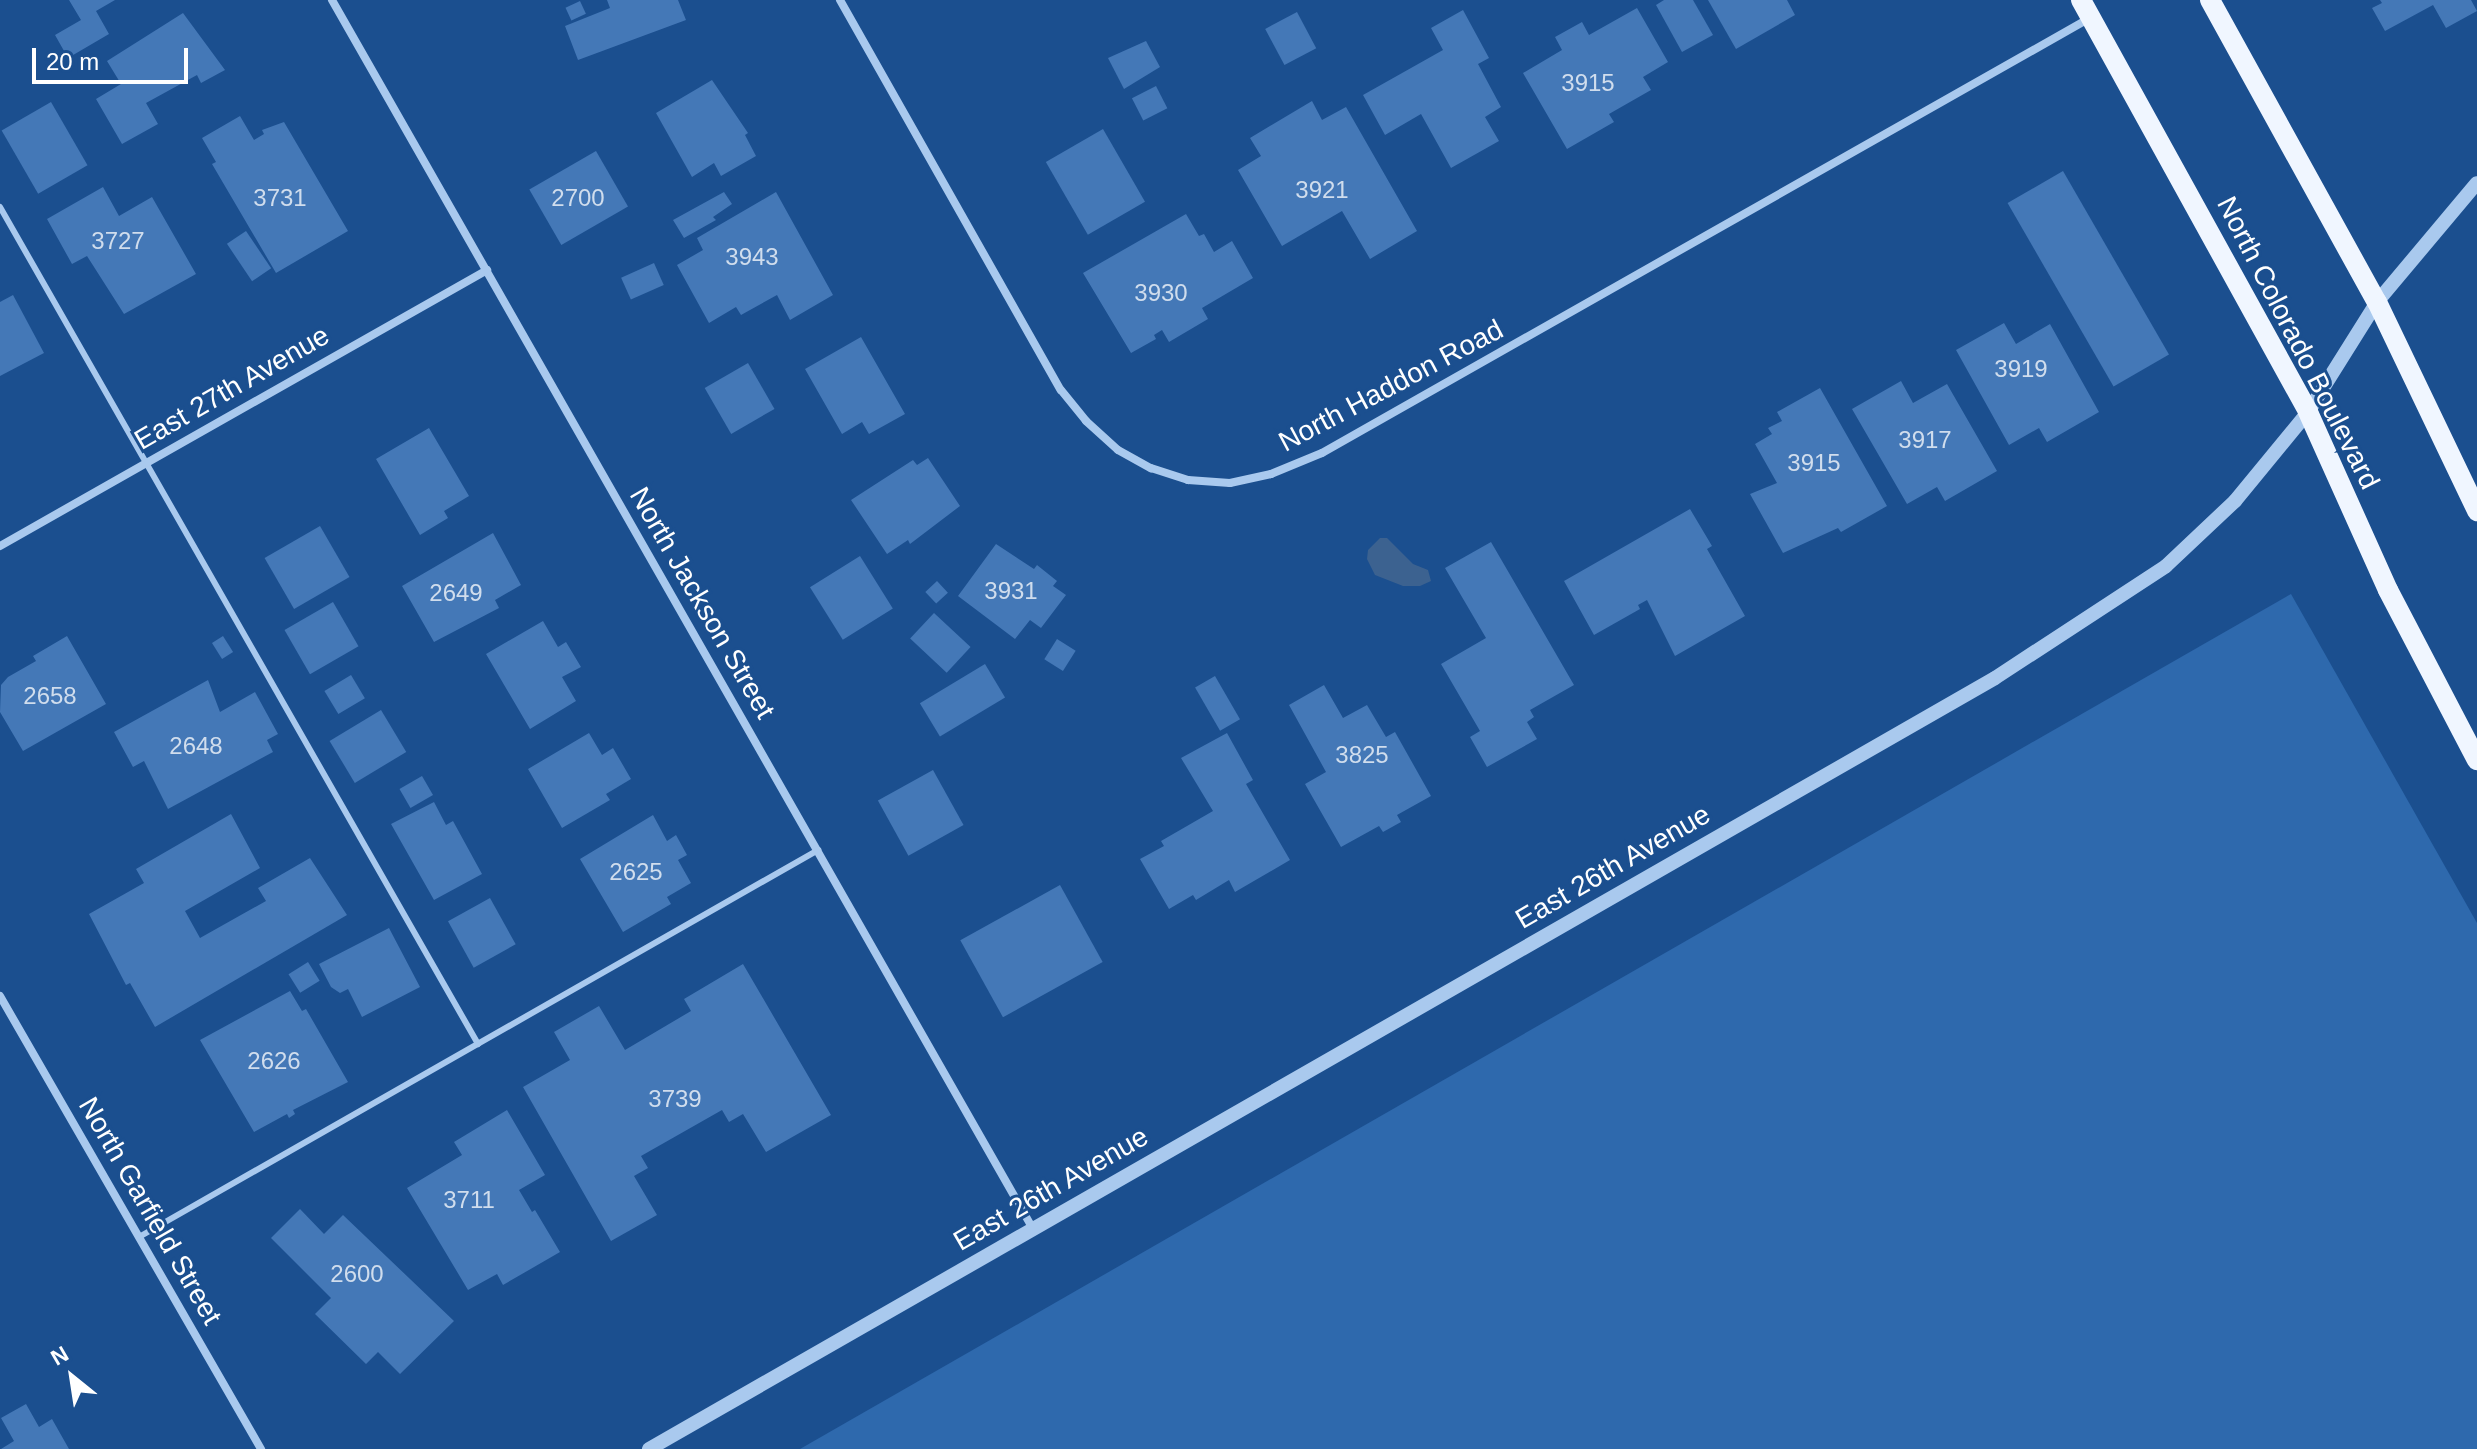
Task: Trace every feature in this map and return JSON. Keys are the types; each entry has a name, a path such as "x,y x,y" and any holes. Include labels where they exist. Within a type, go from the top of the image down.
{"main road":[{"path":"2210,0 2377,302 2477,511"},
{"name":"North Colorado Boulevard","path":"2086,9 2308,412 2388,590 2477,760"}],"street":[{"name":"North Jackson Street","path":"332,0 1033,1229"},
{"name":"North Haddon Road","path":"840,0 1061,390 1086,421 1118,450 1151,468 1188,480 1230,483 1271,474 1322,453 2086,9"},
{"name":"East 26th Avenue","path":"649,1449 1995,678 2166,566 2235,501 2308,412 2377,302 2477,183"},
{"name":"East 27th Avenue","path":"0,546 487,270"},
{"name":"North Garfield Street","path":"0,996 261,1449"}],"lane":[{"path":"0,207 478,1044"},
{"path":"139,1237 818,850"}],"shaded area":[{"path":"1380,538 1387,538 1413,564 1428,570 1431,581 1420,586 1403,586 1375,575 1367,559 1368,550"},
{"path":"2291,594 2477,923 2477,1449 800,1449"}],"building":[{"path":"69,0 115,0 96,11 109,34 68,58 55,35 81,20"},
{"path":"607,0 678,0 686,20 578,60 565,26 610,8"},
{"path":"1664,0 1693,0 1713,35 1682,52 1656,5"},
{"path":"1708,0 1787,0 1795,15 1736,49"},
{"path":"2380,0 2471,0 2477,11 2446,28 2433,5 2385,31 2372,8 2382,3"},
{"path":"580,1 586,14 571,20 565,8"},
{"path":"1637,8 1668,62 1643,77 1651,90 1609,114 1614,122 1567,149 1523,73 1562,50 1555,37 1582,22 1589,35"},
{"path":"1463,10 1489,58 1478,64 1501,107 1485,117 1499,141 1451,168 1421,114 1385,135 1363,95 1443,50 1431,28"},
{"path":"1297,12 1316,48 1284,65 1265,29"},
{"path":"183,13 225,70 201,83 197,75 146,103 158,124 122,144 96,99 121,84 107,61"},
{"path":"1146,41 1160,67 1124,89 1108,58"},
{"path":"712,80 748,133 745,135 756,156 721,176 714,163 692,177 656,113"},
{"path":"1156,86 1167,108 1143,121 1132,98"},
{"path":"1312,101 1322,120 1346,107 1417,231 1370,259 1342,211 1282,246 1238,170 1261,156 1250,138"},
{"path":"51,102 88,165 38,194 2,130"},
{"path":"240,116 254,140 264,134 262,130 284,122 348,231 276,273 212,164 216,162 202,138"},
{"path":"1103,129 1145,202 1088,235 1046,162"},
{"path":"596,151 628,206 561,245 529,190"},
{"path":"2063,171 2169,355 2114,387 2008,203"},
{"path":"103,187 119,216 152,197 196,274 124,314 87,256 72,264 47,219"},
{"path":"724,192 732,204 713,217 716,220 684,238 673,220"},
{"path":"776,192 833,295 790,320 777,295 741,315 736,307 709,323 677,265 703,250 697,238"},
{"path":"1186,214 1199,236 1204,234 1214,252 1232,241 1253,278 1202,308 1208,319 1169,342 1162,330 1154,335 1156,339 1131,353 1083,273"},
{"path":"246,231 271,268 252,281 227,244"},
{"path":"654,263 664,285 631,300 621,278"},
{"path":"13,295 44,353 0,376 0,302"},
{"path":"2004,323 2016,344 2050,324 2099,412 2047,442 2039,428 2009,445 1956,350"},
{"path":"861,337 905,414 869,434 862,422 842,434 805,369"},
{"path":"748,363 774,409 731,434 705,388"},
{"path":"1901,381 1913,403 1947,384 1997,471 1945,501 1937,487 1907,504 1852,409"},
{"path":"1820,388 1887,506 1841,532 1838,528 1783,553 1750,494 1777,483 1755,444 1772,434 1768,428 1782,421 1777,412"},
{"path":"429,428 469,496 444,511 448,518 420,535 376,459"},
{"path":"928,458 960,506 910,544 908,540 887,554 851,500 913,460 917,465"},
{"path":"1690,509 1712,546 1707,549 1745,616 1675,656 1647,600 1638,605 1640,609 1594,635 1564,581"},
{"path":"320,526 350,577 294,609 265,558"},
{"path":"493,533 521,585 495,600 499,608 434,642 402,586"},
{"path":"1491,542 1574,685 1530,710 1534,717 1527,722 1537,739 1487,767 1470,737 1480,731 1441,664 1486,638 1445,568"},
{"path":"996,544 1034,569 1037,565 1057,581 1053,586 1066,595 1041,628 1030,620 1015,639 958,596"},
{"path":"860,556 893,609 843,640 810,587"},
{"path":"937,581 948,593 936,604 925,592"},
{"path":"333,602 359,646 310,674 285,630"},
{"path":"934,613 971,647 947,673 910,639"},
{"path":"543,621 558,647 566,642 581,667 562,677 576,701 530,729 486,654"},
{"path":"67,636 106,704 23,751 0,712 1,685 8,677 36,661 33,656"},
{"path":"223,636 233,652 222,659 212,643"},
{"path":"1057,639 1076,651 1063,671 1044,659"},
{"path":"985,664 1005,697 940,737 920,703"},
{"path":"351,675 365,698 338,714 324,691"},
{"path":"1215,676 1240,719 1220,731 1195,688"},
{"path":"208,680 220,712 255,692 278,734 267,740 273,752 168,809 144,761 133,767 114,732"},
{"path":"1324,685 1343,718 1367,705 1386,737 1395,732 1431,796 1397,815 1401,822 1383,832 1379,826 1341,847 1305,784 1326,772 1289,705"},
{"path":"381,710 406,752 355,783 330,741"},
{"path":"589,733 602,755 613,748 631,779 606,794 610,800 562,828 528,769"},
{"path":"1227,733 1253,780 1246,784 1290,860 1235,892 1229,880 1196,900 1193,895 1169,909 1140,859 1164,846 1161,841 1213,811 1181,758"},
{"path":"933,770 964,825 908,856 878,801"},
{"path":"422,776 433,795 410,808 399,789"},
{"path":"434,802 446,825 453,821 482,874 434,900 391,824"},
{"path":"231,814 260,868 185,911 200,938 266,901 258,888 310,858 347,915 155,1027 130,983 126,985 89,914 144,883 136,869"},
{"path":"653,815 667,841 676,835 687,855 678,860 691,883 667,897 671,904 623,932 580,859"},
{"path":"1060,885 1103,962 1003,1017 960,940"},
{"path":"490,898 516,944 474,968 448,921"},
{"path":"389,928 420,987 362,1017 348,989 340,993 331,987 319,964"},
{"path":"308,962 320,981 300,993 288,974"},
{"path":"743,964 831,1115 766,1152 743,1114 729,1122 722,1110 641,1156 648,1168 634,1176 657,1215 611,1241 523,1087 570,1060 554,1032 599,1006 625,1050 691,1011 684,999"},
{"path":"290,991 302,1011 306,1009 348,1082 293,1110 295,1114 289,1118 287,1114 254,1132 200,1040"},
{"path":"507,1110 545,1175 519,1190 560,1252 503,1285 497,1274 468,1290 407,1188 462,1155 454,1142"},
{"path":"300,1209 324,1234 343,1215 454,1321 400,1374 378,1352 366,1364 315,1314 331,1298 271,1238"},
{"path":"26,1404 39,1427 52,1419 69,1449 1,1449 14,1441 1,1418"}]}
